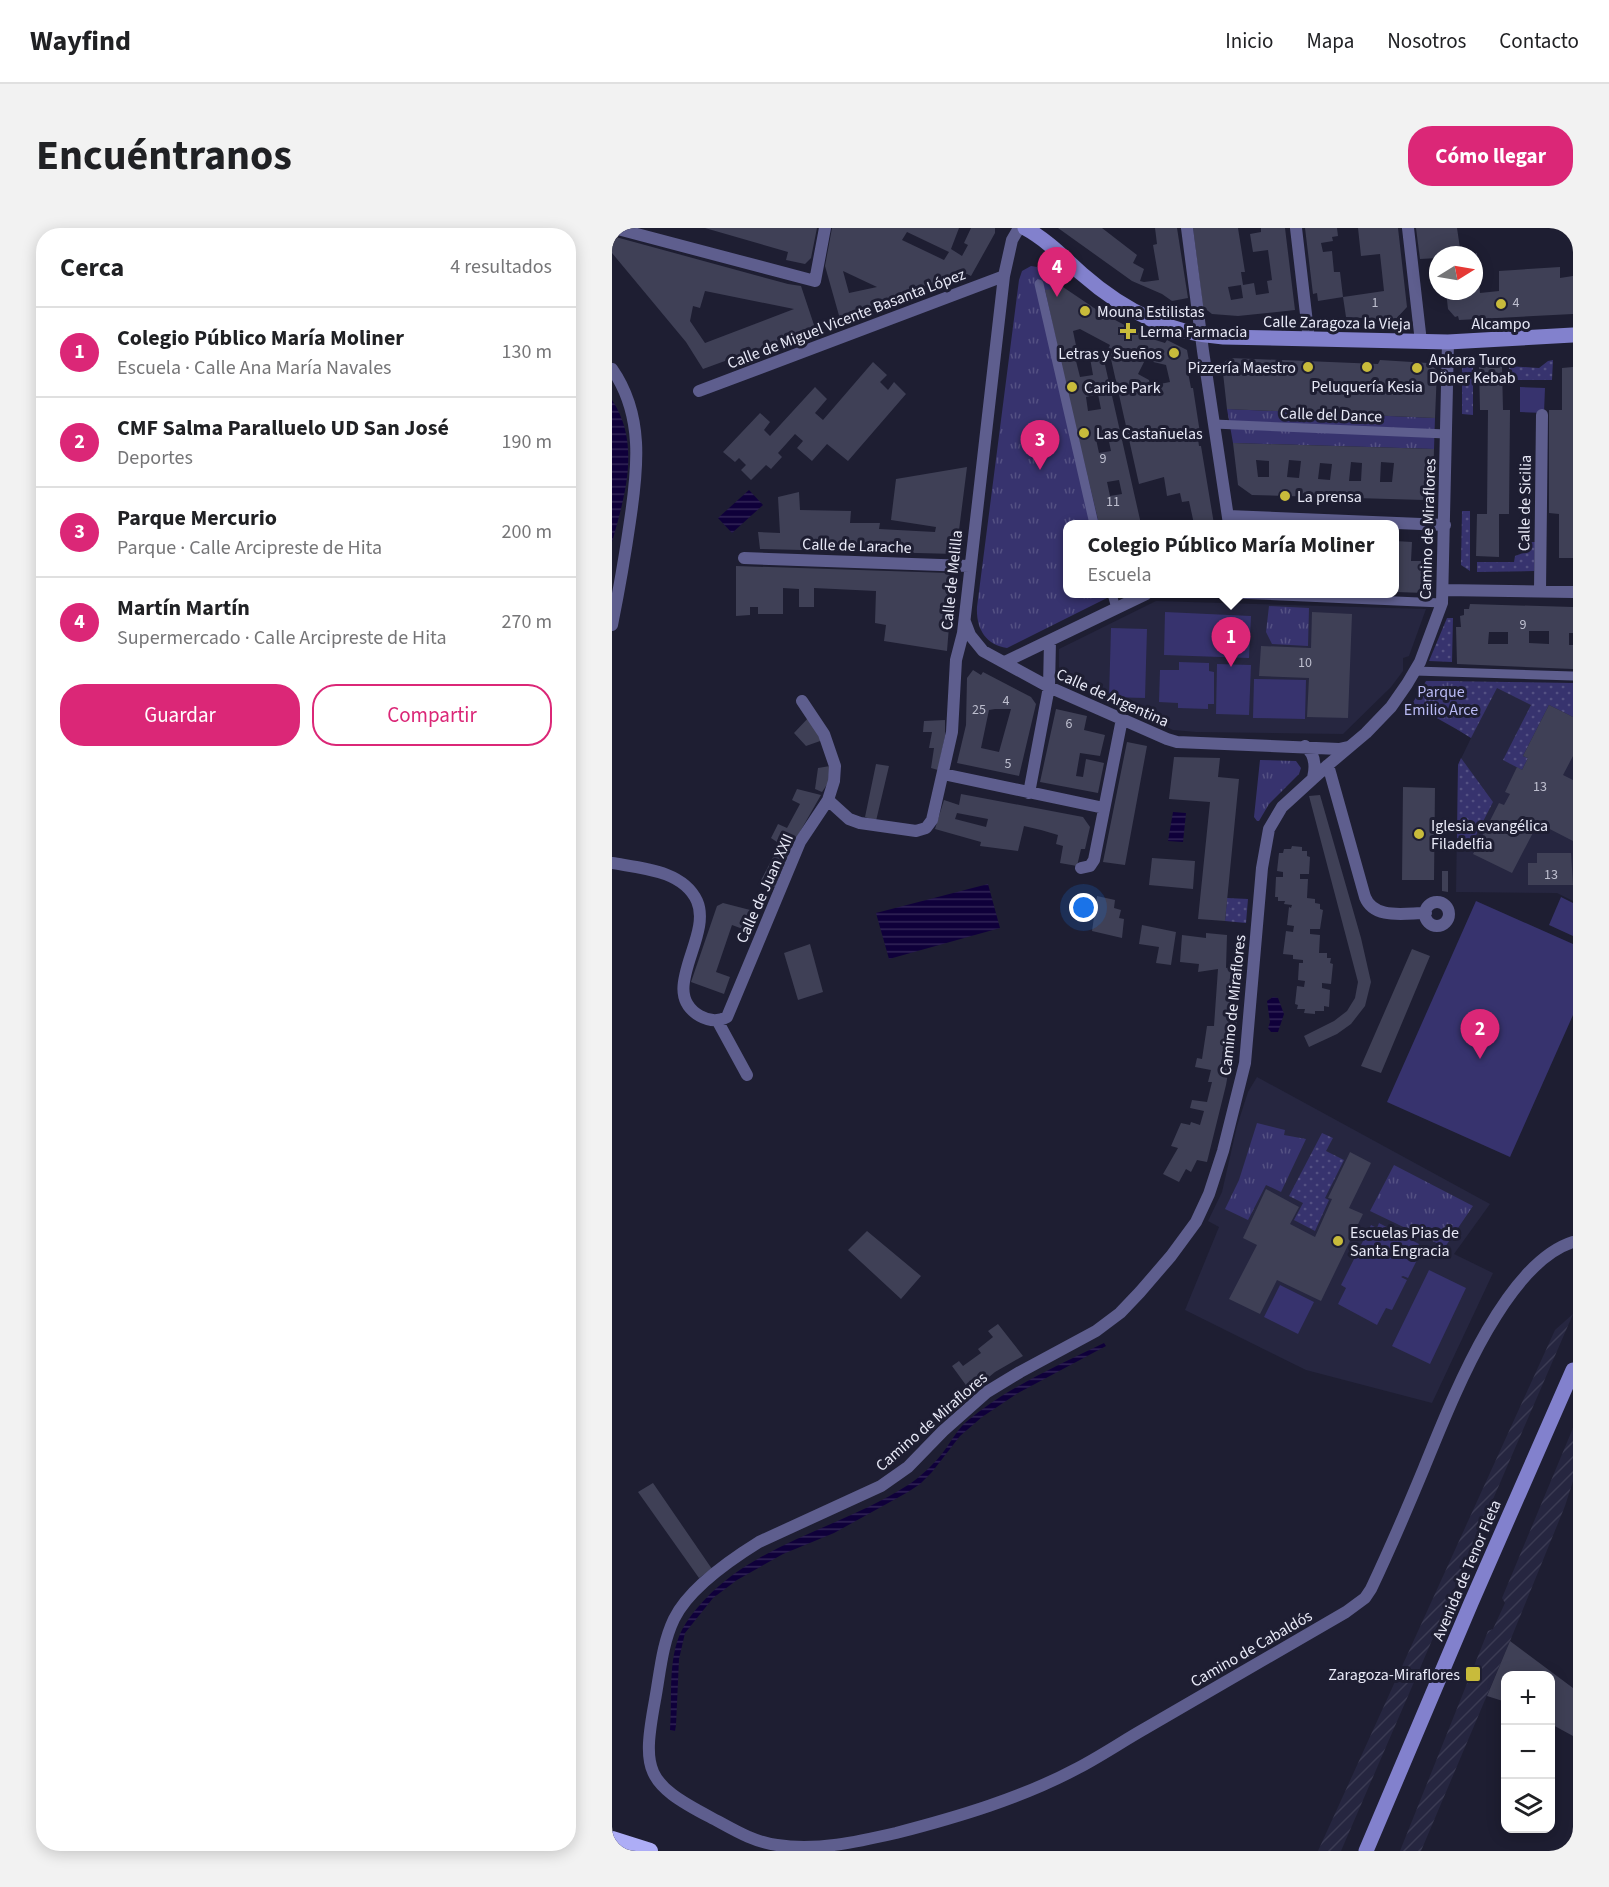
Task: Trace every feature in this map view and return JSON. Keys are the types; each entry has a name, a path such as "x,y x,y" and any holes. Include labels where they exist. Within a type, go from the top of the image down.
{"highway":[{"path":"612,1839 650,1851"}],"main road":[{"name":"Calle Zaragoza la Vieja","path":"1025,228 1036,234 1084,276 1125,307 1176,330 1201,335 1421,342 1573,335"},
{"name":"Avenida de Tenor Fleta","path":"1366,1851 1573,1370"}],"street":[{"path":"614,228 815,281 825,228"},
{"name":"Calle de Melilla","path":"828,800 854,822 910,831 922,830 932,820 952,732 957,660 964,618 1004,276 1012,240 1019,228"},
{"path":"1187,228 1229,520"},
{"path":"1296,228 1309,339"},
{"path":"1408,228 1421,342"},
{"name":"Calle de Miguel Vicente Basanta López","path":"699,391 1004,276"},
{"path":"1039,284 1093,520"},
{"name":"Camino de Miraflores","path":"755,1846 677,1798 659,1785 652,1774 649,1753 650,1729 662,1660 673,1620 681,1605 692,1593 745,1550 792,1526 882,1486 908,1467 943,1431 987,1392 1096,1331 1120,1313 1197,1222 1223,1151 1245,1063 1262,868 1269,829 1282,807 1372,728 1391,707 1428,644 1442,603 1448,342"},
{"path":"612,369 627,397 632,414 638,459 627,547 612,625"},
{"name":"Calle de Sicilia","path":"1540,591 1542,415"},
{"name":"Calle del Dance","path":"1214,424 1446,434"},
{"path":"1399,524 1445,525"},
{"name":"Calle de Larache","path":"744,558 969,566"},
{"path":"1444,590 1573,592"},
{"path":"1113,598 1116,608"},
{"path":"1005,662 1137,598"},
{"path":"1328,598 1442,603"},
{"name":"Calle de Argentina","path":"964,618 970,635 978,646 1049,687 1161,737 1177,742 1339,749 1349,747"},
{"path":"1029,793 1049,687 1050,641"},
{"path":"1414,671 1573,676"},
{"name":"Calle de Juan XXII","path":"717,1020 726,1017 731,1009 770,909 800,842 828,800 834,781 833,757 821,727 802,700"},
{"path":"1081,868 1090,866 1094,860 1122,719"},
{"path":"1305,746 1313,759 1313,778"},
{"path":"1328,765 1369,906 1383,913 1426,914"},
{"path":"943,774 1104,808"},
{"path":"612,862 663,873 684,887 696,900 700,917 683,989 686,1001 696,1014 703,1018 717,1020 747,1075"},
{"name":"Camino de Cabaldós","path":"755,1846 848,1844 914,1828 1004,1800 1078,1768 1358,1605 1371,1589 1381,1569 1472,1356 1528,1274 1554,1250 1573,1242"}],"shaded area":[{"path":"612,400 621,417 626,434 628,470 622,506 612,542"},
{"path":"749,490 763,505 732,533 718,518"},
{"path":"1156,601 1426,609 1409,656 1403,658 1403,671 1391,687 1343,734 1196,732 1173,730 1059,676 1059,649"},
{"path":"1459,681 1573,683 1573,901 1557,893 1456,892 1458,765 1471,738 1458,730"},
{"path":"1173,812 1186,813 1183,842 1168,841"},
{"path":"988,884 1000,928 889,959 876,913"},
{"path":"1273,997 1278,998 1284,1014 1278,1032 1271,1032 1268,1028 1270,1022 1267,1001"},
{"name":"Escuelas Pias de Santa Engracia","path":"1257,1077 1490,1204 1454,1254 1493,1273 1432,1403 1306,1370 1185,1310 1219,1227 1208,1221 1222,1192 1237,1126 1248,1092"},
{"path":"1573,1314 1341,1851 1318,1851 1555,1330"},
{"path":"1104,1343 1106,1346 1018,1393 982,1417 960,1436 932,1472 908,1492 834,1533 783,1554 737,1580 713,1598 685,1633 679,1659 676,1725 675,1731 670,1730 673,1661 680,1635 686,1623 708,1597 732,1575 789,1543 879,1502 908,1485 934,1463 962,1426 981,1410 1032,1378"},
{"path":"1573,1428 1573,1481 1510,1641 1421,1851 1400,1851 1488,1631 1493,1629 1505,1603 1502,1598"}],"green space":[{"path":"1031,266 1037,267 1063,287 1045,291 1098,520 1063,520 1063,598 1107,598 1007,648 993,643 983,634 978,622 977,607 1022,271"},
{"path":"1553,360 1552,380 1509,380 1509,366 1539,368"},
{"path":"1462,367 1473,367 1473,415 1462,414"},
{"path":"1520,387 1545,388 1544,413 1520,412"},
{"path":"1227,409 1435,418 1434,449 1233,443"},
{"path":"1462,511 1470,511 1470,571 1461,565"},
{"path":"1527,542 1535,542 1534,571 1477,572 1477,562 1514,562 1515,556 1523,553"},
{"path":"1269,606 1309,608 1308,646 1272,644 1266,632"},
{"path":"1165,612 1251,616 1249,658 1164,655"},
{"path":"1447,618 1453,618 1452,662 1429,661"},
{"path":"1111,628 1147,629 1145,698 1109,697"},
{"path":"1179,662 1209,663 1209,671 1214,672 1214,704 1208,704 1208,709 1178,708 1178,703 1159,702 1160,670 1179,670"},
{"path":"1217,664 1251,665 1249,715 1216,714"},
{"path":"1254,679 1306,680 1305,719 1253,718"},
{"path":"1426,681 1573,683 1573,717 1549,705 1523,756 1528,758 1522,770 1503,760 1531,705 1497,688 1471,738 1458,730"},
{"name":"Parque Emilio Arce","path":"1426,681 1459,681 1458,730 1412,704"},
{"path":"1461,758 1493,802 1471,845 1457,838 1458,765"},
{"path":"1260,760 1296,761 1301,768 1299,774 1269,804 1257,821 1254,817"},
{"path":"1561,897 1573,903 1573,936 1549,925"},
{"path":"1227,898 1248,899 1246,923 1225,921"},
{"path":"1476,901 1573,944 1573,1015 1510,1157 1387,1102"},
{"path":"1257,1123 1285,1130 1284,1135 1306,1139 1281,1192 1266,1185 1248,1220 1225,1209 1239,1180"},
{"path":"1322,1133 1333,1138 1326,1151 1344,1160 1325,1198 1329,1200 1315,1231 1294,1220 1303,1203 1289,1196"},
{"path":"1394,1165 1473,1206 1445,1247 1370,1211"},
{"path":"1379,1223 1419,1244 1417,1248 1422,1250 1408,1278 1401,1277 1407,1280 1392,1310 1386,1308 1377,1325 1338,1304 1346,1288 1341,1285 1356,1255 1361,1258 1363,1256 1357,1253 1371,1225 1377,1228"},
{"path":"1429,1270 1466,1288 1430,1364 1392,1346"},
{"path":"1280,1285 1314,1302 1298,1334 1264,1317"}],"building":[{"path":"705,228 817,228 811,258 805,264 786,260 788,252"},
{"path":"832,228 959,228 951,249 962,256 968,245 964,243 971,228 995,228 995,233 971,276 967,274 930,288 926,286 870,310 840,319 825,266","holes":["907,232 949,252 944,260 902,240","843,271 877,287 849,293"]},
{"path":"1058,228 1102,228 1137,255 1133,263 1144,269 1140,281 1144,282 1159,280 1153,245 1157,244 1155,228 1177,228 1188,298 1172,301 1132,281"},
{"path":"1193,228 1238,228 1245,272 1241,272 1243,285 1254,283 1256,295 1269,293 1267,281 1272,280 1268,250 1253,252 1250,234 1261,232 1261,228 1285,228 1295,310 1238,316 1212,314 1203,307","holes":["1241,285 1243,298 1231,300 1228,287"]},
{"path":"1305,228 1337,228 1338,236 1332,237 1333,241 1321,243 1323,252 1332,251 1334,272 1340,272 1343,297 1318,301 1317,293 1313,294"},
{"path":"1358,228 1398,228 1407,307 1395,320 1346,317 1343,297 1384,291 1380,254 1361,256"},
{"path":"1416,228 1457,228 1460,246 1429,246 1429,258 1420,259"},
{"path":"612,236 801,286 815,328 703,369 686,342 612,253","holes":["705,291 794,309 705,343 690,321 693,306 700,308"]},
{"path":"1560,267 1560,278 1573,276 1573,314 1459,320 1458,316 1455,317 1448,309 1447,300 1483,300 1483,293 1499,291 1499,271"},
{"path":"1063,287 1100,312 1149,338 1165,343 1167,340 1187,350 1189,361 1186,362 1191,388 1193,388 1200,433 1197,433 1199,446 1201,446 1213,520 1193,520 1189,501 1182,502 1180,493 1167,496 1164,477 1139,484 1111,359 1105,356 1110,345 1080,329 1073,331 1080,377 1093,375 1090,358 1103,356 1140,520 1098,520 1045,290","holes":["1145,360 1166,365 1170,382 1150,386 1149,380 1138,374","1098,394 1101,409 1088,411 1086,397","1108,437 1111,451 1099,453 1096,439","1119,480 1122,494 1110,496 1107,482"]},
{"path":"1230,358 1378,364 1380,360 1428,363 1437,370 1435,418 1227,409 1222,364"},
{"path":"873,362 887,375 880,382 888,390 894,382 906,394 848,461 827,444 812,461 797,448 803,441 795,434 778,453 782,457 771,469 766,465 751,480 741,470 746,465 739,458 735,462 723,452 760,413 770,422 764,430 770,436 815,387 827,399 815,413 823,420"},
{"path":"1502,366 1503,410 1510,410 1509,514 1499,514 1499,557 1476,556 1477,514 1487,514 1488,410 1480,410 1479,367"},
{"path":"1573,367 1573,558 1559,558 1559,514 1549,513 1549,410 1562,410 1562,368"},
{"path":"1233,443 1434,449 1433,490 1424,500 1252,495 1238,485","holes":["1256,460 1269,461 1269,477 1258,477","1289,460 1301,461 1299,478 1287,477","1351,462 1362,463 1361,481 1349,481","1381,462 1394,463 1392,482 1380,482","1320,463 1332,464 1330,480 1318,479"]},
{"path":"967,467 956,554 760,549 758,532 780,533 778,497 799,492 800,510 851,511 850,523 880,523 879,529 935,532 936,527 891,520 896,479"},
{"path":"1399,541 1412,542 1411,561 1427,561 1426,593 1399,592"},
{"path":"736,566 949,573 953,577 947,651 884,641 886,625 875,623 876,591 814,588 814,607 799,607 799,589 783,588 783,614 758,614 758,607 750,607 750,615 736,616"},
{"path":"1470,604 1573,607 1573,633 1569,633 1569,645 1573,645 1573,669 1457,664 1456,627 1461,627 1460,616 1464,615 1464,609 1469,609","holes":["1529,631 1549,631 1549,644 1529,643","1489,632 1508,632 1508,644 1488,644"]},
{"path":"1312,612 1352,614 1348,718 1307,717 1309,678 1259,676 1261,646 1311,648"},
{"path":"973,670 981,675 983,672 1031,697 1036,704 1019,776 957,763 966,725 967,678","holes":["1011,709 999,752 981,748 989,710"]},
{"path":"1549,705 1573,717 1573,756 1563,775 1573,780 1573,841 1538,823 1512,873 1473,854 1499,803 1504,805 1510,794 1505,792 1517,767 1522,770 1528,758 1523,756"},
{"path":"1056,709 1087,716 1084,730 1105,735 1100,756 1080,753 1076,776 1083,777 1086,759 1104,763 1098,793 1040,782"},
{"path":"810,716 823,740 806,746 794,733"},
{"path":"945,720 945,736 938,770 931,768 934,748 929,748 932,732 923,732 924,721"},
{"path":"1127,742 1147,746 1125,865 1103,862"},
{"path":"1174,757 1220,758 1218,777 1239,779 1225,921 1198,919 1210,802 1169,799"},
{"path":"876,764 889,766 876,821 865,817"},
{"path":"830,766 828,783 822,792 815,789 818,768"},
{"name":"Iglesia evangélica Filadelfia","path":"1403,787 1435,788 1434,880 1402,880"},
{"path":"797,789 821,795 790,849 775,887 760,882 780,844 771,838 778,824 787,828 800,804 792,800"},
{"path":"961,794 1083,817 1090,827 1085,849 1081,849 1077,866 1060,863 1063,846 1056,844 1058,835 1041,830 1024,826 1018,851 980,846 981,842 935,829 944,800 959,805","holes":["957,813 988,819 986,827 955,819"]},
{"path":"1320,795 1361,938 1371,982 1365,1006 1351,1024 1337,1034 1309,1047 1304,1036 1334,1021 1347,1011 1355,998 1358,982 1309,796"},
{"path":"1292,846 1302,847 1302,851 1307,851 1307,856 1310,857 1309,874 1300,874 1300,879 1308,879 1307,898 1315,899 1315,903 1320,904 1320,909 1323,910 1320,929 1310,929 1310,934 1320,935 1319,953 1327,953 1327,958 1331,958 1330,963 1333,964 1331,984 1322,983 1322,988 1330,990 1329,1007 1324,1006 1324,1011 1315,1011 1315,1014 1304,1013 1305,1009 1297,1009 1298,1005 1295,1004 1297,986 1304,987 1305,981 1298,980 1299,963 1303,963 1303,960 1293,959 1293,955 1283,954 1286,931 1293,932 1294,926 1287,925 1289,907 1291,908 1292,905 1284,904 1285,901 1278,901 1278,897 1275,897 1276,877 1283,877 1283,872 1277,871 1279,853 1283,853 1284,849 1291,849"},
{"path":"1537,853 1571,853 1573,885 1528,885 1528,863 1537,863"},
{"path":"1152,858 1195,861 1193,889 1149,885"},
{"path":"1442,871 1448,871 1448,892 1442,891"},
{"path":"1097,896 1115,900 1114,908 1121,910 1119,918 1124,919 1122,938 1092,931"},
{"path":"723,903 758,912 751,932 732,925 716,972 730,977 724,994 691,982 717,906"},
{"path":"1142,925 1176,932 1171,965 1156,963 1159,947 1139,944"},
{"path":"1206,933 1227,935 1226,968 1243,965 1236,1028 1226,1085 1207,1162 1197,1160 1191,1172 1186,1169 1179,1182 1163,1174 1178,1148 1171,1146 1181,1123 1190,1125 1191,1122 1200,1125 1204,1111 1190,1108 1192,1100 1207,1102 1212,1082 1208,1082 1211,1070 1195,1067 1197,1058 1202,1059 1207,1026 1214,1026 1218,969 1198,972 1199,964 1180,962 1182,935 1206,938"},
{"path":"810,944 823,992 798,1000 784,953"},
{"path":"1412,949 1430,956 1381,1073 1361,1066"},
{"path":"1350,1152 1371,1163 1349,1208 1363,1214 1321,1301 1277,1280 1260,1314 1229,1299 1257,1245 1243,1238 1266,1189 1299,1207 1290,1224 1315,1237 1332,1199 1328,1198"},
{"path":"867,1231 921,1276 901,1299 848,1250"},
{"path":"998,1324 1023,1356 995,1372 971,1392 952,1366 959,1361 963,1366 981,1353 978,1349 993,1337 988,1331"},
{"path":"653,1483 712,1569 699,1578 638,1492"},
{"path":"1510,1641 1550,1671 1501,1671 1501,1700 1487,1696"},
{"path":"1555,1675 1573,1688 1573,1736 1555,1726"}],"place":[{"name":"Martín Martín","path":"1057,297"},
{"name":"Alcampo","path":"1501,304"},
{"name":"Mouna Estilistas","path":"1085,311"},
{"name":"Lerma Farmacia","path":"1128,331"},
{"name":"Letras y Sueños","path":"1174,353"},
{"name":"Pizzería Maestro","path":"1308,367"},
{"name":"Peluquería Kesia","path":"1367,367"},
{"name":"Ankara Turco Döner Kebab","path":"1417,368"},
{"name":"Caribe Park","path":"1072,387"},
{"name":"Las Castañuelas","path":"1084,433"},
{"name":"Parque Mercurio","path":"1040,470"},
{"name":"La prensa","path":"1285,496"},
{"name":"Colegio Público María Moliner","path":"1231,667"},
{"name":"Iglesia evangélica Filadelfia","path":"1419,834"},
{"name":"CMF Salma Paralluelo UD San José","path":"1480,1059"},
{"name":"Escuelas Pias de Santa Engracia","path":"1338,1241"},
{"name":"Zaragoza-Miraflores","path":"1473,1674"}]}
